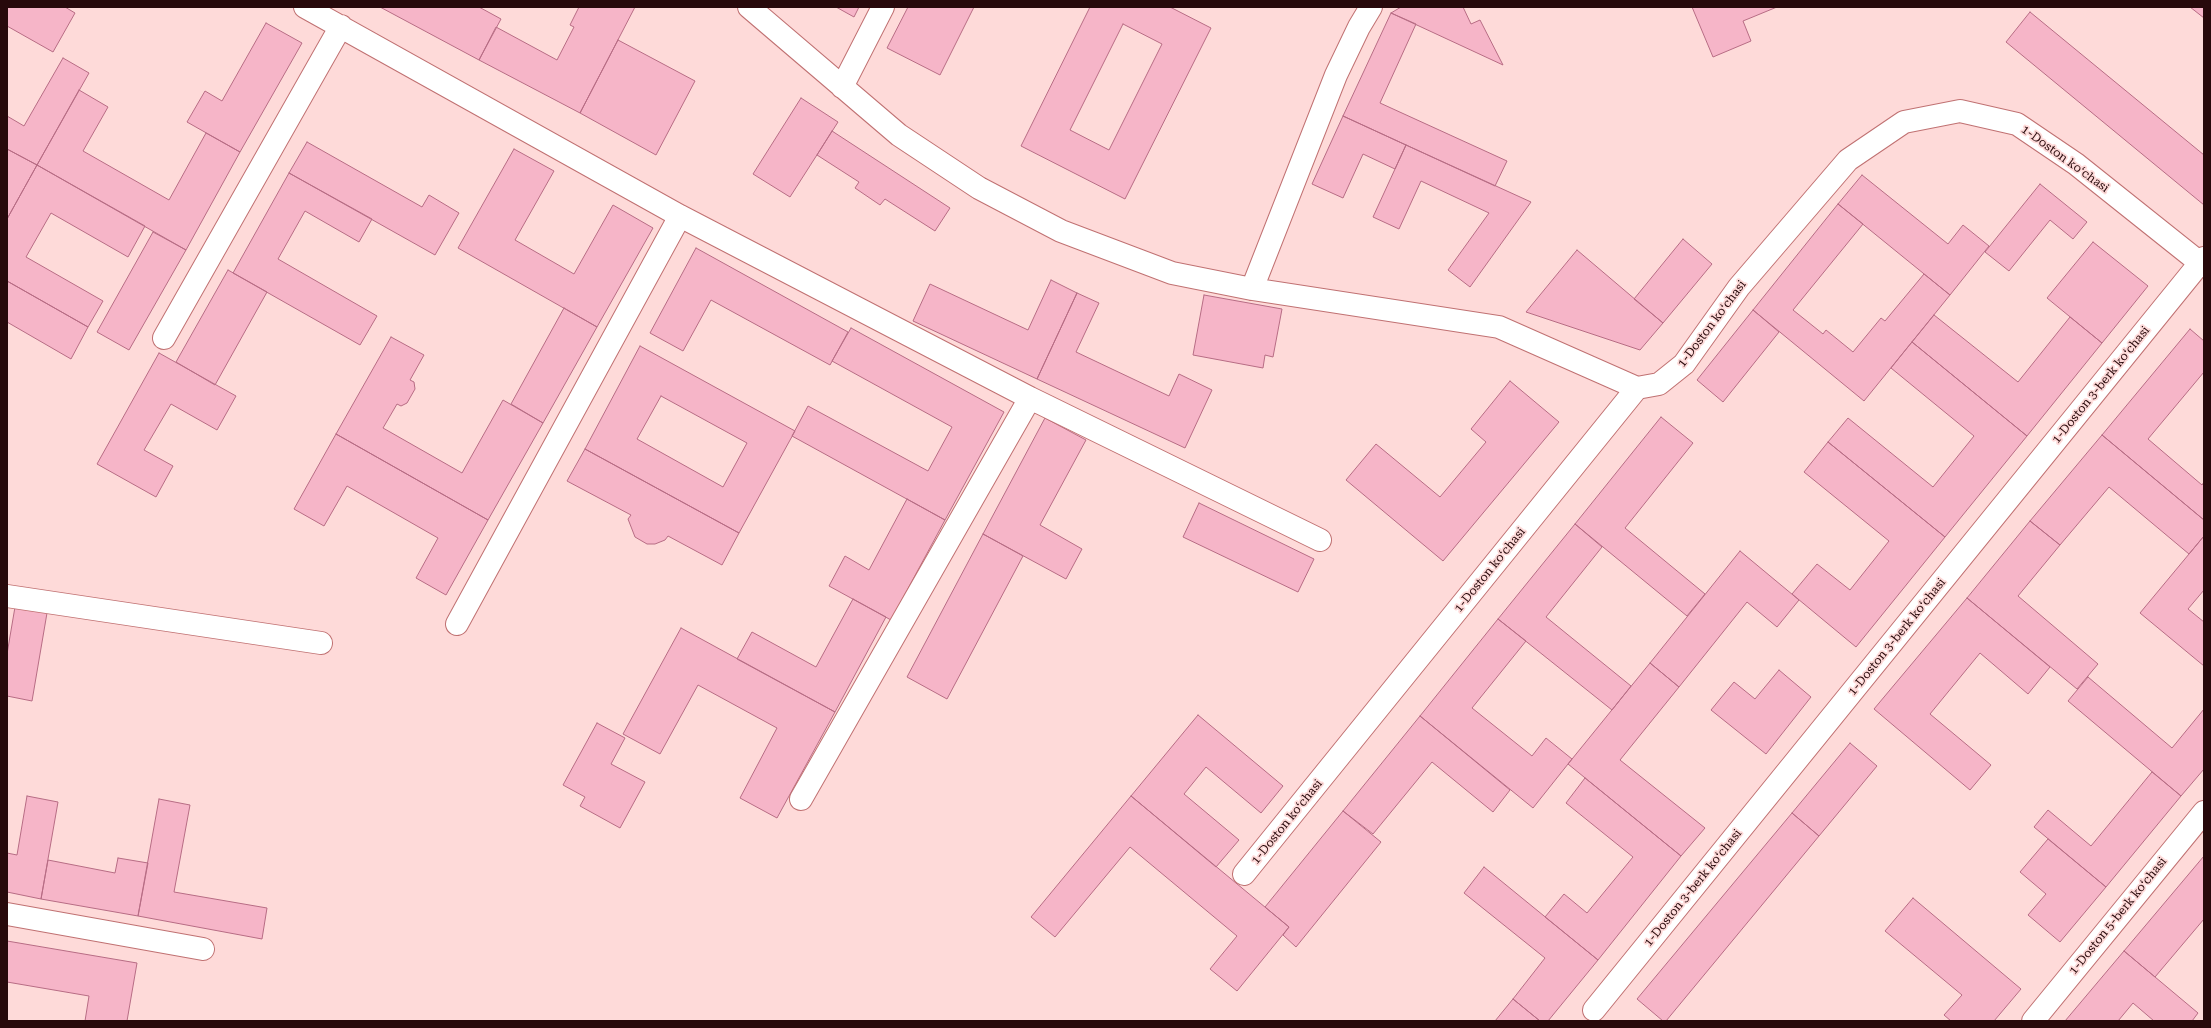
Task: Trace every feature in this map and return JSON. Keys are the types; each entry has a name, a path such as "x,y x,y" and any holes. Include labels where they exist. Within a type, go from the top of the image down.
{"street":[{"path":"305,7 680,216 1030,398 1320,540"},
{"path":"750,7 842,87 899,134 979,188 1061,231 1172,273 1252,289 1499,327 1637,388"},
{"path":"842,87 883,7"},
{"path":"1252,289 1336,76 1359,27 1371,7"},
{"path":"164,338 341,26"},
{"name":"1-Doston koʻchasi","path":"1244,874 1637,388 1659,384 1684,364 1738,288 1848,160 1904,122 1960,111 2017,124 2076,164 2203,262"},
{"path":"457,624 680,216"},
{"name":"1-Doston 3-berk koʻchasi","path":"1594,1010 2203,262"},
{"path":"801,799 1030,398"},
{"path":"7,596 321,643"},
{"name":"1-Doston 5-berk koʻchasi","path":"2033,1021 2204,812"},
{"path":"7,914 203,949"}],"building":[{"path":"7,7 65,7 75,13 53,52 7,26"},
{"path":"380,7 479,7 501,19 479,60"},
{"path":"579,7 635,7 580,113 479,60 496,27 557,60 574,27 570,25"},
{"path":"836,7 859,7 854,17"},
{"path":"908,7 974,7 940,75 887,48"},
{"path":"1090,7 1170,7 1211,28 1125,199 1021,146","holes":["1123,24 1162,44 1109,150 1070,130"]},
{"path":"1401,7 1463,7 1471,24 1480,20 1503,65 1391,13"},
{"path":"1692,7 1777,7 1743,21 1751,41 1713,57"},
{"path":"2190,7 2204,7 2204,18"},
{"path":"2030,12 2204,155 2204,205 2006,42"},
{"path":"1391,13 1416,24 1380,103 1507,161 1495,186 1343,116"},
{"path":"266,23 302,43 240,152 187,122 205,91 222,101"},
{"path":"618,40 695,81 656,155 580,113"},
{"path":"63,58 89,73 37,165 7,149 7,116 24,126"},
{"path":"79,90 108,107 83,151 169,200 206,133 240,152 186,250 37,165"},
{"path":"801,98 838,122 790,197 753,174"},
{"path":"1343,116 1406,145 1395,169 1363,154 1343,198 1312,184"},
{"path":"832,131 950,208 935,231 885,199 880,205 855,188 859,182 817,155"},
{"path":"307,142 422,207 429,195 459,213 435,255 289,173"},
{"path":"1406,145 1531,202 1470,287 1448,270 1489,213 1421,181 1399,229 1373,217"},
{"path":"7,149 37,165 7,219"},
{"path":"514,149 554,171 515,240 574,274 613,205 653,228 597,327 458,248"},
{"path":"37,165 145,226 128,257 51,213 26,257 103,301 88,327 7,281 7,219"},
{"path":"289,173 372,219 359,242 305,211 278,259 377,316 360,345 233,273"},
{"path":"1862,175 1948,244 1963,225 1989,246 1950,295 1838,204"},
{"path":"2040,184 2087,222 2073,239 2050,220 2009,271 1985,252"},
{"path":"1838,204 1863,224 1793,310 1823,334 1826,330 1853,352 1881,318 1885,321 1924,274 1950,295 1864,401 1753,310"},
{"path":"153,232 186,250 129,350 97,332"},
{"path":"1683,239 1712,264 1663,323 1634,299"},
{"path":"2093,242 2148,286 2102,343 2047,298"},
{"path":"696,248 848,332 830,365 711,300 683,351 650,333"},
{"path":"1577,250 1663,323 1640,350 1526,312"},
{"path":"228,270 267,292 215,385 176,362"},
{"path":"1051,280 1077,293 1037,379 913,321 930,284 1028,330"},
{"path":"7,281 88,327 71,359 7,322"},
{"path":"1077,293 1099,303 1076,352 1169,396 1179,374 1212,390 1185,448 1037,379"},
{"path":"1204,295 1282,309 1273,357 1265,355 1263,368 1193,355"},
{"path":"564,308 597,327 543,423 511,404"},
{"path":"1753,310 1779,332 1723,402 1697,380"},
{"path":"1934,315 2018,382 2070,317 2102,343 2027,436 1912,342"},
{"path":"851,328 1004,412 945,520 792,436 808,406 928,471 952,427 832,361"},
{"path":"2190,329 2204,341 2204,372 2148,439 2202,485 2204,482 2204,520 2102,435"},
{"path":"391,337 424,355 410,380 414,382 415,389 407,403 401,406 397,404 383,428 462,473 503,400 543,423 488,520 336,434"},
{"path":"1912,342 2027,436 1945,537 1828,442 1848,418 1933,487 1974,436 1891,368"},
{"path":"640,346 795,431 739,533 585,449","holes":["661,396 747,443 723,487 637,439"]},
{"path":"159,353 236,396 217,430 171,404 144,450 173,466 156,497 97,464"},
{"path":"1510,381 1559,422 1443,561 1346,480 1376,444 1440,497 1486,442 1471,429"},
{"path":"1661,417 1693,443 1625,528 1705,594 1687,616 1575,524"},
{"path":"1045,418 1086,440 1040,525 1082,549 1066,579 983,534"},
{"path":"336,434 488,520 446,595 416,578 438,538 347,486 324,526 294,509"},
{"path":"2102,435 2204,520 2204,536 2189,554 2109,487 2060,545 2030,521"},
{"path":"1828,442 1945,537 1856,647 1792,594 1817,564 1850,590 1889,541 1804,472"},
{"path":"585,449 739,533 722,565 668,536 665,540 655,544 647,544 635,537 628,519 631,515 567,481"},
{"path":"907,499 945,520 891,620 829,586 845,556 869,570"},
{"path":"1199,503 1314,559 1298,592 1183,537"},
{"path":"2030,521 2060,545 2018,596 2098,664 2077,689 1967,598"},
{"path":"1575,524 1602,547 1546,617 1631,686 1612,710 1498,619"},
{"path":"983,534 1023,556 947,699 907,677"},
{"path":"2204,536 2204,590 2188,609 2204,622 2204,666 2140,613"},
{"path":"1740,551 1799,600 1777,627 1747,602 1679,687 1650,663"},
{"path":"1967,598 2050,667 2028,694 1980,653 1930,714 1991,765 1970,790 1874,709"},
{"path":"853,599 886,617 835,712 737,659 752,632 816,667"},
{"path":"15,607 47,613 32,701 7,696 7,654"},
{"path":"1498,619 1526,641 1472,708 1532,756 1546,738 1572,759 1533,808 1420,716"},
{"path":"681,628 835,712 777,818 740,798 777,728 698,685 660,754 623,734"},
{"path":"1650,663 1679,687 1620,760 1705,828 1681,856 1568,764"},
{"path":"1779,670 1811,697 1766,754 1711,710 1734,682 1755,699"},
{"path":"2088,677 2172,748 2204,709 2204,769 2181,796 2068,701"},
{"path":"1198,715 1283,786 1261,813 1206,767 1184,794 1239,840 1216,867 1131,796"},
{"path":"1420,716 1510,790 1493,812 1432,762 1373,834 1343,811"},
{"path":"597,723 625,738 611,764 645,782 620,828 580,806 585,797 563,785"},
{"path":"1850,743 1877,766 1819,836 1792,813"},
{"path":"2152,772 2181,796 2106,887 2034,827 2048,810 2091,846"},
{"path":"1585,778 1681,856 1598,960 1545,917 1564,894 1587,913 1633,857 1566,803"},
{"path":"27,796 58,802 41,899 7,892 7,853 17,855"},
{"path":"1131,796 1289,927 1237,991 1210,969 1237,936 1130,847 1055,937 1031,917"},
{"path":"159,799 190,805 174,892 267,908 262,939 138,916"},
{"path":"1343,811 1381,842 1296,947 1283,935 1289,927 1265,907"},
{"path":"1792,813 1819,836 1666,1021 1663,1021 1637,999"},
{"path":"2048,839 2106,887 2060,942 2028,915 2046,894 2020,872"},
{"path":"2204,856 2204,919 2155,977 2124,951"},
{"path":"118,858 148,863 138,916 41,899 48,860 115,873"},
{"path":"1484,867 1598,960 1548,1021 1540,1021 1513,999 1545,958 1464,893"},
{"path":"1913,898 2021,989 1994,1021 1951,1021 1944,1015 1962,995 1885,931"},
{"path":"7,941 137,963 127,1021 85,1021 89,996 7,982"},
{"path":"2124,951 2198,1013 2192,1021 2154,1021 2133,1003 2118,1021 2065,1021"},
{"path":"1513,999 1540,1021 1495,1021"}]}
